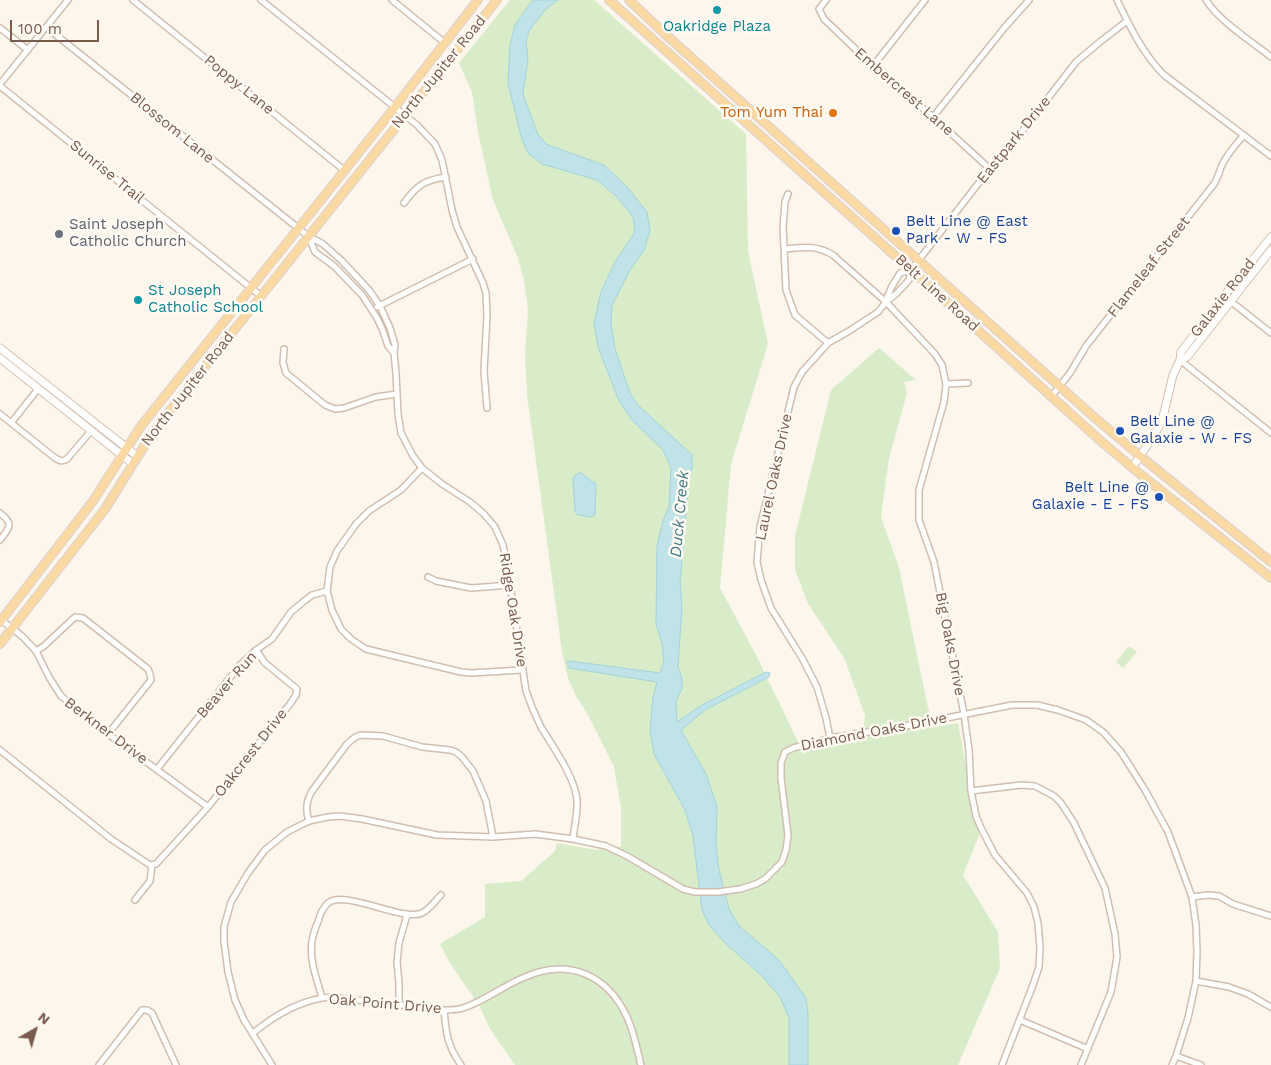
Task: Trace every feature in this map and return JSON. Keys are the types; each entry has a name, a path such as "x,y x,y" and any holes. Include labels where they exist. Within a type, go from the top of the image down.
{"main road":[{"name":"North Jupiter Road","path":"1,620 93,501 138,430 446,43 478,0"},
{"name":"North Jupiter Road","path":"0,644 105,509 148,440 183,394 497,0"},
{"name":"Belt Line Road","path":"609,0 1132,468 1271,578"},
{"name":"Belt Line Road","path":"629,0 1060,386 1140,456 1271,562"},
{"path":"459,26 469,34"},
{"path":"754,130 763,120"},
{"path":"855,220 864,210"},
{"path":"216,332 226,340"},
{"path":"173,385 183,394"}],"street":[{"path":"0,85 68,0"},
{"name":"Poppy Lane","path":"133,0 344,170"},
{"path":"262,0 417,125 435,144 442,160 457,227 473,259 486,293 487,316 484,371 487,408"},
{"path":"392,0 446,43"},
{"name":"Embercrest Lane","path":"826,0 819,9 824,20 873,66 990,168"},
{"path":"873,66 925,0"},
{"path":"933,117 1029,0"},
{"path":"1117,0 1127,22 1154,66 1271,156"},
{"path":"1206,0 1219,16 1271,57"},
{"name":"Eastpark Drive","path":"911,270 1076,62 1100,40 1127,22"},
{"name":"Blossom Lane","path":"46,27 308,236"},
{"path":"0,28 28,50"},
{"name":"Sunrise Trail","path":"0,85 261,296"},
{"name":"Flameleaf Street","path":"1051,397 1076,365 1086,346 1214,184 1222,165 1244,135"},
{"path":"404,203 410,194 422,183 446,177"},
{"path":"788,194 785,202 784,218 786,290 795,315 828,343"},
{"name":"Ridge Oak Drive","path":"308,236 322,244 342,260 357,275 380,306 395,345 398,414 401,433 413,456 422,468 484,514 495,528 503,545 526,691 540,725 569,774 577,801 573,839"},
{"name":"Ridge Oak Drive","path":"308,236 315,252 334,266 362,295 372,309 388,346 394,352"},
{"name":"Galaxie Road","path":"1132,468 1162,420 1173,375 1180,360 1181,352 1271,238"},
{"name":"Big Oaks Drive","path":"785,249 811,247 824,249 833,254 886,302 935,354 942,365 946,384 944,402 919,490 918,520 934,562 964,714 969,750 971,791 976,816 995,855 1027,893 1034,907 1040,948 1039,967 1002,1065"},
{"name":"Galaxie Road","path":"1180,360 1187,357 1271,250"},
{"path":"372,309 473,259"},
{"name":"Laurel Oaks Drive","path":"830,738 817,687 802,658 771,608 761,580 757,562 760,527 794,387 802,372 828,343 878,312 909,280 911,270 900,273 891,288 886,302"},
{"path":"1224,296 1271,333"},
{"path":"0,348 124,452"},
{"path":"284,349 283,363 286,373 325,405 335,409 344,408 376,397 397,394"},
{"path":"0,358 91,431 135,460"},
{"path":"1180,360 1271,433"},
{"path":"946,384 968,382"},
{"path":"11,423 38,389"},
{"path":"0,414 55,458 64,461 91,431"},
{"path":"422,468 400,490 369,511 356,524 337,551 330,567 327,592 332,610 341,629 350,639 366,649 461,672 522,670"},
{"path":"0,513 9,520 10,524 0,540"},
{"path":"428,576 436,581 471,588 510,584"},
{"name":"Beaver Run","path":"157,769 240,664 272,638 291,612 303,602 312,595 327,592"},
{"path":"36,652 75,617 83,618 148,669 151,680 108,734"},
{"name":"Berkner Drive","path":"1,620 30,644 61,696 108,734 208,807"},
{"name":"Oakcrest Drive","path":"152,865 164,857 208,807 296,694 297,689 265,664 256,650"},
{"name":"Diamond Oaks Drive","path":"272,1065 244,1020 235,1000 228,972 224,927 231,902 248,873 265,850 287,832 309,821 340,816 437,835 492,837 535,834 573,839 606,846 627,856 683,889 695,892 718,892 740,889 766,879 782,862 786,850 788,835 781,778 781,763 785,752 800,745 830,738 911,725 1012,705 1038,705 1058,710 1086,720 1103,732 1121,752 1168,832 1192,898 1197,951 1196,980 1188,1018 1172,1065"},
{"path":"309,821 307,814 308,799 347,744 360,735 383,736 422,747 450,750 462,757 472,771 486,801 492,837"},
{"path":"0,750 111,839 152,865 150,881 135,900"},
{"path":"971,791 1021,785 1035,786 1054,796 1074,823 1105,888 1115,934 1117,957 1111,992 1082,1065"},
{"path":"322,998 312,961 312,941 320,914 328,903 334,900 354,901 407,915 421,914 441,895"},
{"path":"1192,898 1208,895 1219,896 1233,904 1271,916"},
{"path":"399,1004 397,962 399,943 407,915"},
{"name":"Oak Point Drive","path":"253,1033 265,1023 286,1011 304,1002 322,998 331,997 444,1010 461,1008 526,976 547,969 563,969 589,976 608,988 626,1016 634,1038 640,1065"},
{"path":"1196,980 1229,987 1248,994 1271,1007"},
{"path":"99,1065 142,1010 152,1013 176,1065"},
{"path":"444,1010 447,1038 461,1065"},
{"path":"1020,1020 1088,1049"},
{"path":"1176,1056 1201,1065"}],"green space":[{"path":"510,0 594,0 746,134 748,251 768,344 731,464 720,588 756,655 802,750 862,740 865,715 844,658 807,602 795,569 795,536 831,390 879,348 916,380 904,382 907,393 889,458 881,517 899,568 928,708 935,727 958,723 979,835 963,875 998,932 1000,968 958,1065 515,1065 490,1029 480,1007 450,963 440,944 485,917 485,884 521,881 555,851 557,843 596,850 621,846 621,808 614,767 587,713 576,696 568,678 562,652 527,395 525,356 528,310 524,280 518,258 493,200 478,132 472,92 459,63"},
{"path":"1129,646 1137,652 1123,668 1116,662"}],"water":[{"name":"Duck Creek","path":"533,0 558,0 545,10 529,31 526,42 528,59 523,94 538,135 548,145 604,165 627,187 647,212 650,231 644,250 630,270 612,305 611,324 615,349 630,393 638,405 692,455 680,582 682,609 678,667 682,679 682,689 676,701 677,722 702,705 766,672 770,673 769,677 705,710 681,730 706,774 717,807 716,844 719,870 729,909 739,926 779,960 806,998 808,1013 808,1065 789,1065 789,1018 780,997 761,975 726,944 709,925 702,910 693,836 685,810 654,754 650,730 653,697 657,682 569,668 567,662 660,673 664,661 662,644 656,624 657,546 669,506 671,468 663,450 632,420 619,401 598,347 594,323 601,292 615,262 635,232 633,217 616,196 597,180 542,164 528,153 522,140 508,83 510,45 515,25"},
{"path":"581,473 596,484 595,515 591,517 578,515 575,512 573,482 574,477"}],"place":[{"name":"Oakridge Plaza","path":"717,10"},
{"name":"Tom Yum Thai","path":"833,113"},
{"name":"Belt Line @ East Park - W - FS","path":"896,231"},
{"name":"Saint Joseph Catholic Church","path":"59,234"},
{"name":"St Joseph Catholic School","path":"138,300"},
{"name":"Belt Line @ Galaxie - W - FS","path":"1120,431"},
{"name":"Belt Line @ Galaxie - E - FS","path":"1159,497"}]}
